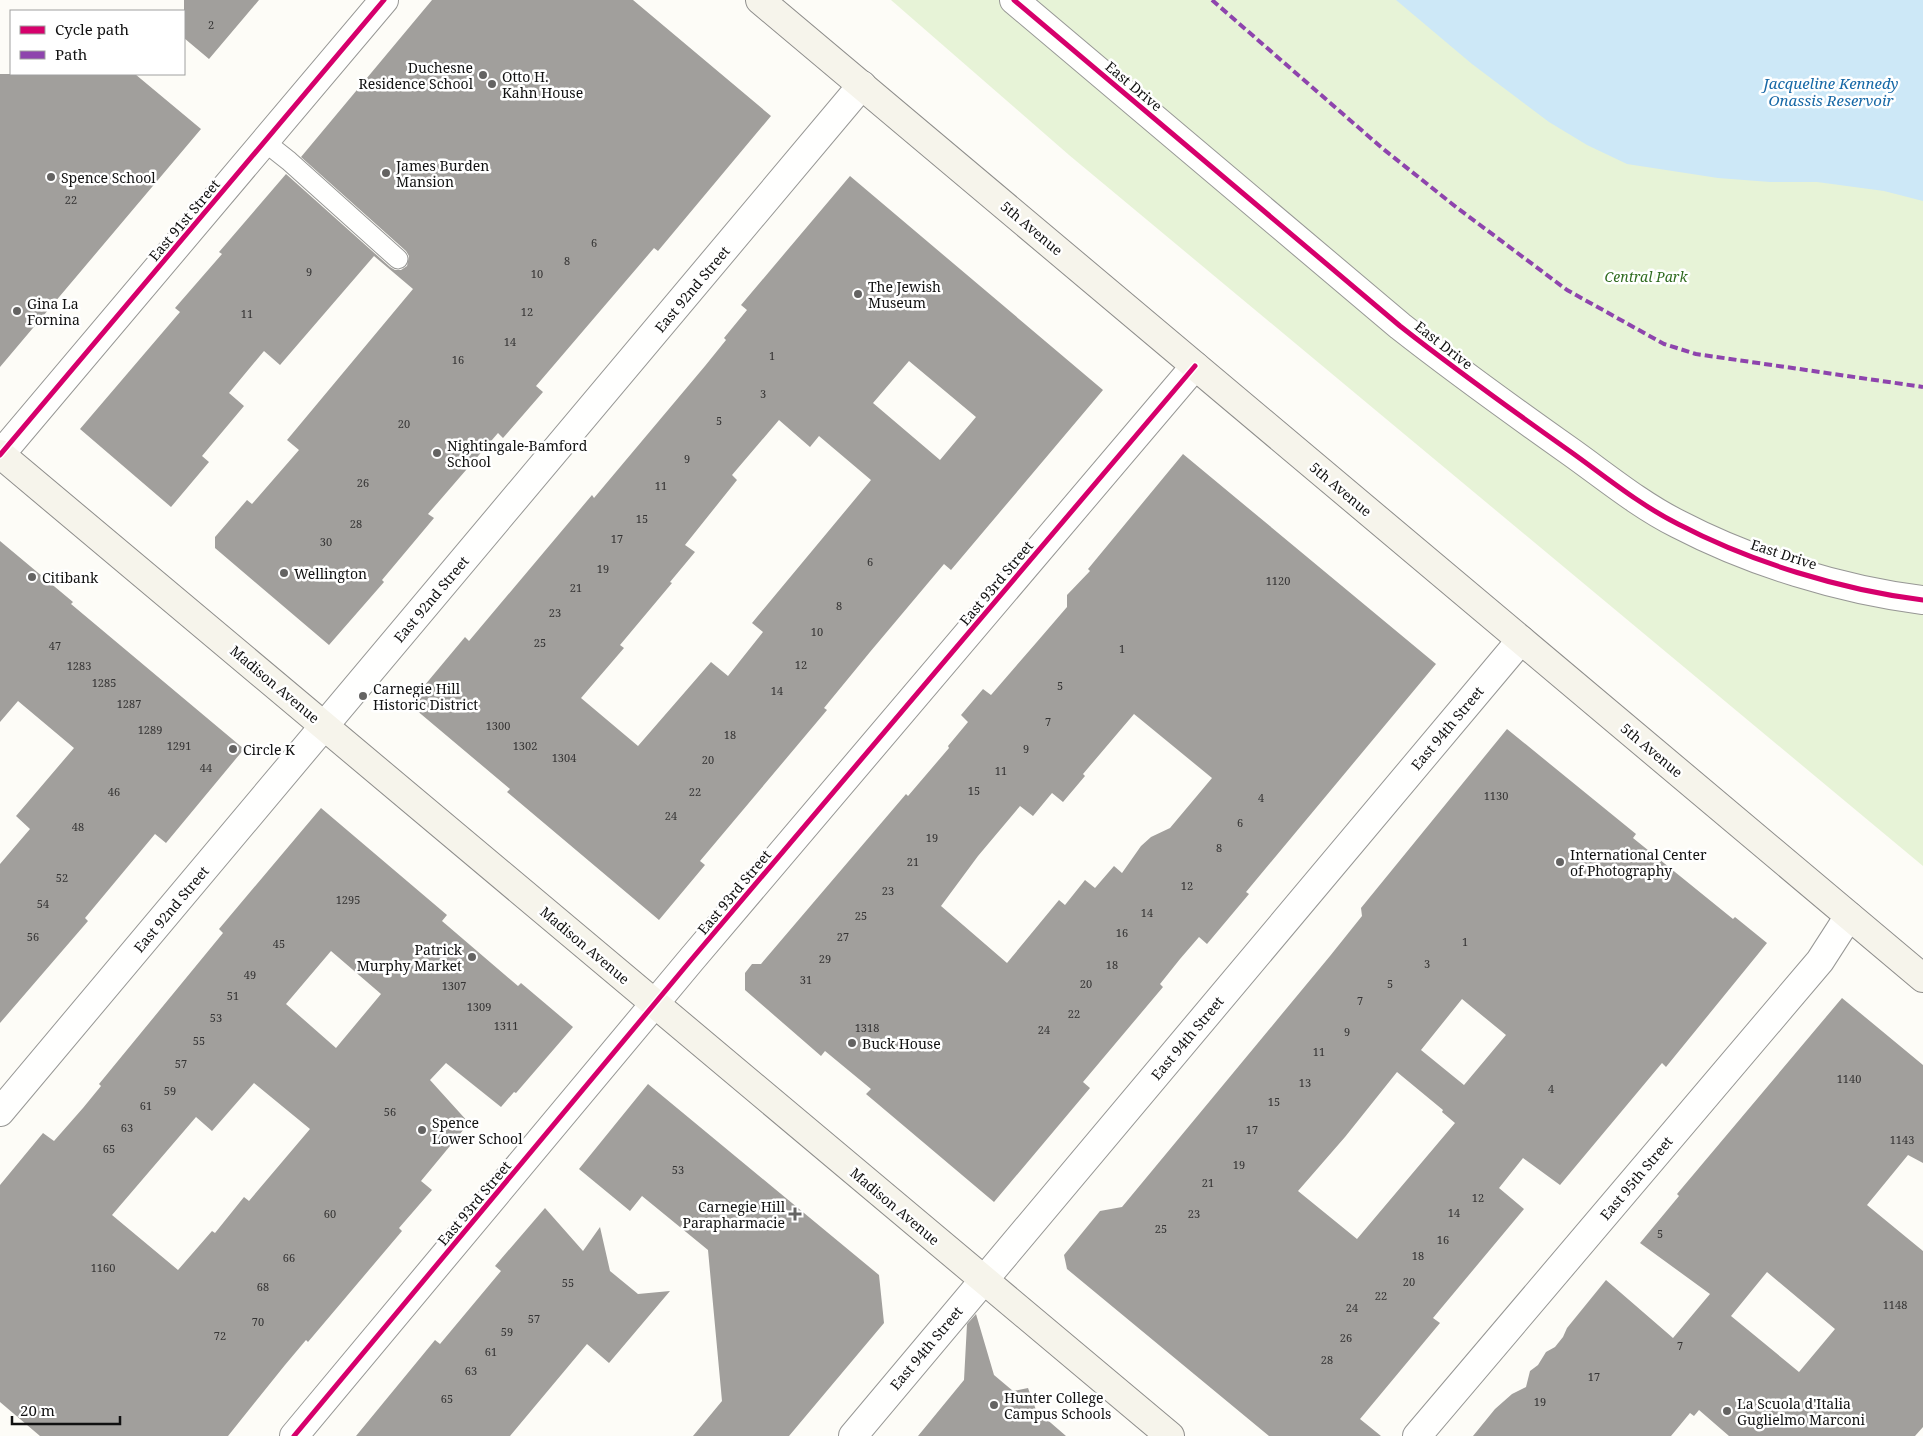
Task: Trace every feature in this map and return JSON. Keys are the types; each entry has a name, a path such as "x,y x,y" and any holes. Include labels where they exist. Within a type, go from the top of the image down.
{"main road":[{"name":"5th Avenue","path":"760,0 1923,978"},
{"name":"Madison Avenue","path":"0,454 1170,1436"}],"street":[{"name":"East 91st Street","path":"0,454 384,0"},
{"name":"East Drive","path":"1014,0 1408,332 1454,368 1656,512 1704,537 1774,564 1854,588 1923,600"},
{"name":"East 92nd Street","path":"0,1112 862,86"},
{"name":"East 93rd Street","path":"294,1436 691,960 1195,366"},
{"name":"East 94th Street","path":"853,1436 1521,640"},
{"name":"East 95th Street","path":"1417,1436 1820,961 1849,916"}],"lane":[{"path":"265,142 398,259"}],"green space":[{"name":"Central Park","path":"891,0 1923,0 1923,866 1069,155"}],"water":[{"name":"Jacqueline Kennedy Onassis Reservoir","path":"1396,0 1923,0 1923,201 1884,191 1817,182 1770,182 1718,178 1627,164 1587,145 1549,122 1472,64"}],"building":[{"path":"184,0 259,0 209,59 185,39"},
{"path":"432,0 633,0 771,116 658,251 654,248 536,386 543,392 503,438 498,433 428,514 434,518 382,580 384,582 329,645 215,548 215,537 247,500 252,504 299,450 287,440 413,289 374,256 280,365 264,351 229,393 244,406 202,456 209,462 171,507 80,429 180,312 175,308 222,254 219,252 286,174 390,267 395,270 401,270 407,266 409,256 406,251 301,157"},
{"path":"0,74 136,75 201,129 0,367"},
{"path":"850,176 1103,390 951,570 944,564 870,652 824,708 827,710 700,861 705,865 659,920 507,792 510,789 409,704 465,637 469,641 592,495 594,498 705,366 726,340 724,338 747,310 741,305","holes":["909,361 976,417 940,460 873,403","779,420 810,447 819,436 871,480 752,623 763,632 728,676 711,662 638,746 581,698 624,648 620,645 672,583 670,582 695,552 685,545 737,480 732,475"]},
{"path":"1183,454 1436,664 1246,892 1249,894 1207,944 1199,937 1180,959 1160,984 1163,987 1083,1082 1090,1088 994,1202 866,1094 871,1089 825,1051 821,1056 745,990 745,973 752,964 761,964 906,794 908,796 949,748 948,746 968,722 961,715 983,689 991,695 1067,607 1067,595 1090,571 1088,569","holes":["1134,714 1212,778 1170,828 1151,837 1141,846 1122,873 1114,866 1095,888 1085,880 1065,905 1059,900 1007,963 941,906 978,856 1020,806 1033,816 1052,793 1063,802 1085,776 1083,774"]},
{"path":"0,541 73,602 71,604 244,749 166,843 155,834 85,918 88,921 0,1023 0,864 30,829 16,816 74,748 18,701 0,722"},
{"path":"1507,729 1636,834 1633,838 1733,919 1735,917 1767,943 1666,1067 1662,1063 1560,1185 1523,1158 1499,1188 1524,1209 1433,1318 1440,1323 1360,1419 1381,1436 1269,1436 1067,1269 1064,1255 1100,1211 1122,1207 1362,916 1361,908","holes":["1462,999 1506,1035 1464,1085 1421,1050","1397,1072 1443,1110 1442,1112 1455,1123 1357,1239 1298,1191 1345,1137"]},
{"path":"321,808 447,915 442,921 518,986 521,983 573,1027 516,1093 514,1092 501,1107 446,1063 430,1080 469,1123 421,1181 432,1190 399,1228 402,1231 308,1342 306,1340 228,1436 40,1436 0,1402 0,1185 43,1133 54,1141 83,1108 101,1086 99,1084 223,933 219,929","holes":["331,951 381,994 336,1048 286,1004","254,1083 310,1129 249,1201 244,1197 215,1233 212,1231 178,1270 112,1215 196,1117 212,1131"]},
{"path":"1842,998 1923,1065 1923,1163 1908,1155 1867,1205 1923,1251 1923,1427 1915,1436 1729,1436 1699,1410 1694,1416 1690,1413 1671,1436 1473,1436 1495,1409 1512,1394 1526,1387 1530,1371 1538,1365 1546,1352 1555,1347 1567,1328 1606,1280 1673,1338 1710,1294 1640,1243 1679,1196 1677,1194","holes":["1767,1272 1835,1329 1799,1372 1731,1316"]},
{"path":"648,1084 879,1275 884,1323 789,1436 693,1436 722,1401 708,1250 642,1196 630,1211 579,1169"},
{"path":"545,1208 583,1251 600,1227 610,1271 638,1294 670,1291 609,1363 587,1344 510,1436 356,1436 435,1340 440,1344 501,1271 495,1266"},
{"name":"Hunter College Campus Schools","path":"976,1314 994,1375 1013,1391 1028,1388 1036,1410 1066,1436 918,1436 964,1380 967,1324"}],"marked path":[{"path":"1212,0 1382,148 1456,207 1567,290 1664,344 1696,354 1923,387"}],"cycle path":[{"path":"0,455 384,0"},
{"path":"1014,0 1400,326 1485,390 1637,499 1678,524 1706,538 1766,562 1829,582 1923,600"},
{"path":"294,1436 691,960 1195,366"}],"place":[{"name":"Duchesne Residence School","path":"483,75"},
{"name":"Otto H. Kahn House","path":"492,84"},
{"name":"James Burden Mansion","path":"386,173"},
{"name":"Spence School","path":"51,177"},
{"name":"The Jewish Museum","path":"858,294"},
{"name":"Gina La Fornina","path":"17,311"},
{"name":"Nightingale-Bamford School","path":"437,453"},
{"name":"Wellington","path":"284,573"},
{"name":"Citibank","path":"32,577"},
{"name":"Carnegie Hill Historic District","path":"363,696"},
{"name":"Circle K","path":"233,749"},
{"name":"International Center of Photography","path":"1560,862"},
{"name":"Patrick Murphy Market","path":"472,957"},
{"name":"Buck House","path":"852,1043"},
{"name":"Spence Lower School","path":"422,1130"},
{"name":"Carnegie Hill Parapharmacie","path":"795,1214"},
{"name":"Hunter College Campus Schools","path":"994,1405"},
{"name":"La Scuola d'Italia Guglielmo Marconi","path":"1727,1411"}]}
